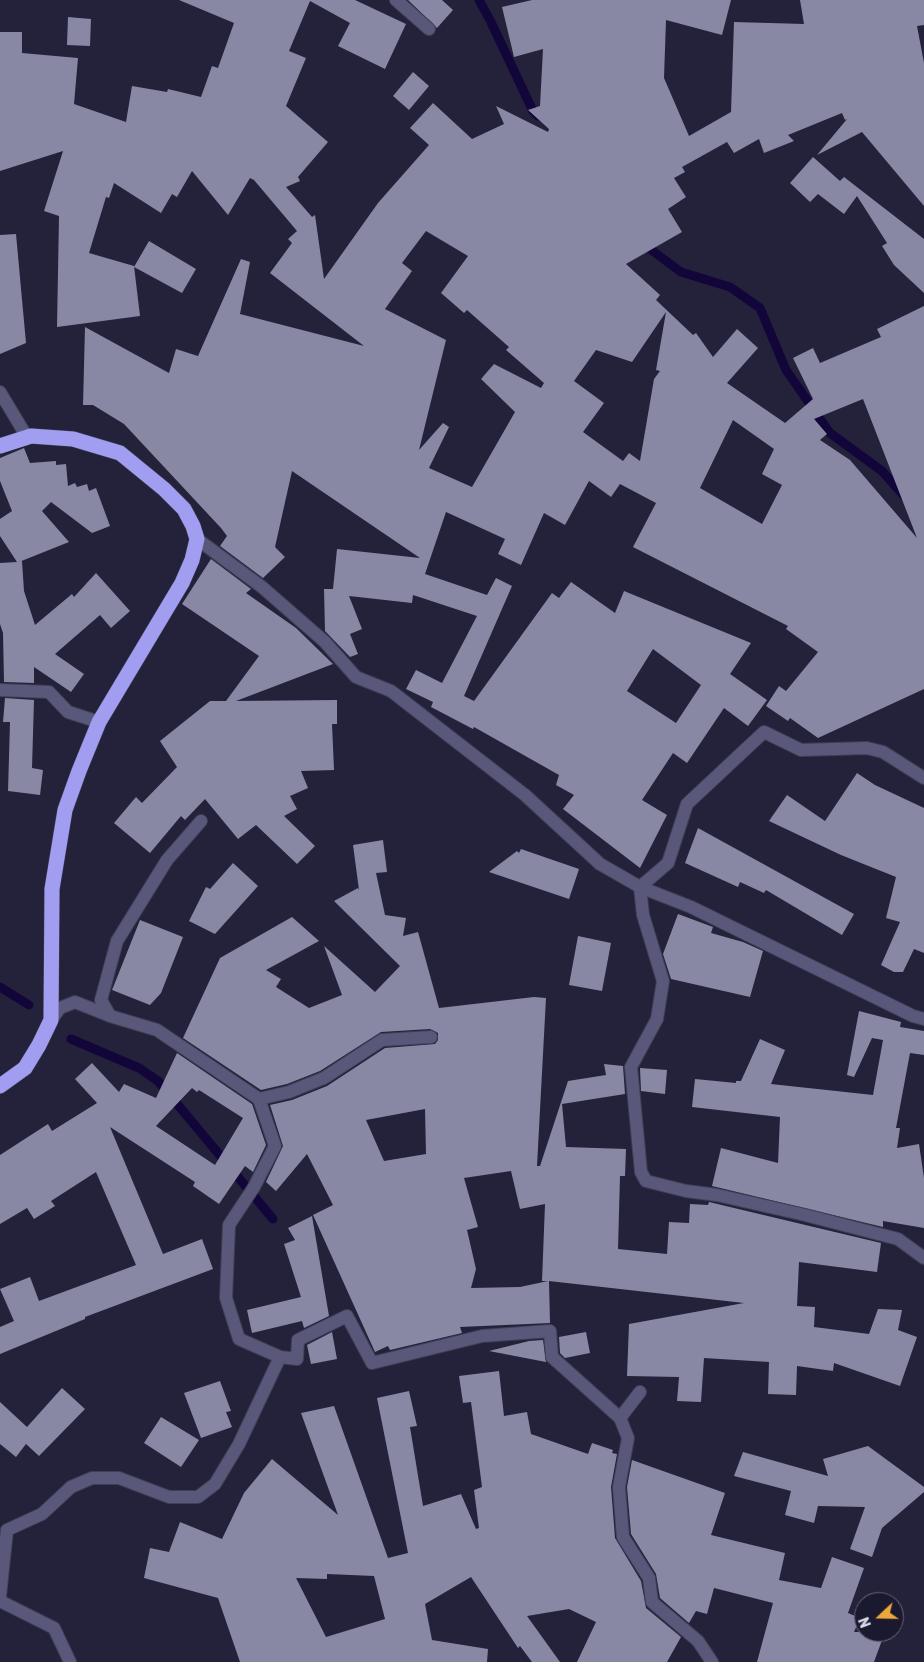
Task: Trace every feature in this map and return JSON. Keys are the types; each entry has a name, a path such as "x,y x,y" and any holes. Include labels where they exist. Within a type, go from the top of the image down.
{"highway":[{"path":"0,446 26,437 73,440 120,453 164,488 184,509 197,539 192,560 182,583 99,722 66,810 52,890 51,1020 25,1068 0,1086"}],"street":[{"path":"396,0 429,29"},
{"path":"0,392 26,437"},
{"path":"197,539 262,587 325,642 356,677 390,691 525,795 600,864 640,887 691,907 924,1020"},
{"path":"0,690 49,692 68,712 99,722"},
{"path":"640,887 668,863 687,804 764,732 801,750 867,748 884,752 924,778"},
{"path":"110,1016 101,1000 117,941 167,860 202,821"},
{"path":"640,887 643,915 663,981 657,1019 631,1067 641,1172 646,1181 805,1215 898,1239 924,1258"},
{"path":"51,1020 60,1008 75,1002 110,1016 156,1030 260,1098 274,1146 254,1187 229,1225 226,1298 239,1339 280,1357 297,1359 298,1340 347,1316 372,1363 482,1336 550,1331 552,1357 620,1418 628,1438 619,1487 623,1537 648,1578 652,1602 698,1641 712,1662"},
{"path":"260,1098 289,1092 324,1078 382,1040 431,1036"},
{"path":"0,1596 7,1530 42,1514 71,1487 92,1478 119,1478 169,1497 198,1497 215,1484 239,1444 280,1357"},
{"path":"620,1418 640,1392"},
{"path":"0,1601 54,1628 70,1662"}],"building":[{"path":"179,0 355,0 406,24 385,69 338,46 350,23 310,1 289,51 306,58 286,106 328,142 298,177 300,181 286,187 312,217 315,215 324,279 378,203 429,145 410,128 433,103 472,139 504,124 496,106 548,132 549,129 528,110 540,106 543,49 514,57 502,7 532,0 731,0 722,35 666,20 664,78 689,136 731,112 734,22 804,24 800,0 924,0 924,25 917,26 924,63 924,206 862,132 817,155 847,119 845,120 842,113 788,135 794,141 764,153 759,139 734,153 727,142 682,167 685,172 674,178 686,197 668,209 682,232 626,264 660,295 656,300 693,335 696,333 713,357 737,329 758,348 727,383 785,423 813,399 793,358 813,348 820,363 881,337 877,329 924,306 924,689 818,738 790,718 788,721 766,706 779,686 786,691 818,652 786,629 788,626 633,547 656,503 620,484 611,497 589,481 565,525 544,513 521,565 498,554 505,539 446,512 425,574 487,595 496,578 512,586 464,696 474,701 552,593 559,598 571,582 615,613 624,591 751,643 730,674 767,700 748,726 724,708 687,763 673,753 642,800 667,815 640,868 563,809 574,795 556,785 559,775 474,727 473,729 431,707 433,702 406,689 416,670 442,683 477,616 413,595 412,603 349,596 362,629 350,634 358,654 350,657 325,631 324,589 333,589 337,549 420,558 292,471 275,547 285,557 263,578 220,546 227,536 221,528 124,424 93,405 83,405 85,327 169,373 176,349 198,356 241,259 250,262 240,314 364,346 270,273 292,243 288,239 297,231 254,180 250,178 228,215 192,171 177,197 172,194 161,213 114,183 109,198 106,197 89,253 134,266 140,316 57,327 59,216 44,211 63,151 0,171 0,32 22,32 22,53 78,58 74,104 126,122 132,86 167,92 168,89 201,97 212,66 218,68 234,23","holes":["426,231 468,256 441,293 464,313 467,310 509,347 506,350 544,383 541,388 494,364 481,379 515,412 472,487 429,468 449,427 443,423 419,450 446,340 385,309 412,271 402,263","666,312 656,370 660,371 654,379 640,461 629,453 623,461 583,432 604,403 574,381 596,350 632,362","863,399 917,538 850,460 820,440 827,434 814,419","733,420 774,449 762,474 782,485 762,524 700,488","653,649 701,685 676,723 627,691"]},
{"path":"408,0 442,0 453,10 437,28"},
{"path":"68,17 91,19 90,46 67,45"},
{"path":"413,72 429,86 409,110 393,96"},
{"path":"813,157 840,181 844,177 924,239 924,293 894,265 882,246 887,243 857,196 844,214 818,194 810,202 790,183"},
{"path":"16,234 26,343 0,354 0,235"},
{"path":"149,241 196,269 182,293 134,267"},
{"path":"24,448 30,463 56,461 56,465 66,464 68,486 75,483 77,487 87,484 89,491 96,488 110,526 92,533 51,502 42,511 69,542 19,562 22,561 24,591 35,625 72,594 74,597 96,573 130,611 111,628 100,615 55,654 84,674 71,692 34,667 34,683 4,682 3,633 0,624 0,563 17,562 0,536 0,519 12,511 0,481 0,458"},
{"path":"211,559 251,589 246,593 296,628 333,664 236,701 337,700 337,724 332,724 334,770 301,771 308,788 290,796 297,809 284,816 315,846 297,864 256,825 238,839 205,799 185,820 181,816 150,853 114,823 136,797 142,803 177,767 160,741 210,701 226,701 259,656 182,604"},
{"path":"5,698 34,700 32,768 43,770 40,795 8,791 10,722 3,722"},
{"path":"857,773 875,785 924,808 924,953 914,949 903,972 894,972 881,965 900,922 886,918 896,877 841,855 769,821 787,795 825,821"},
{"path":"698,828 854,914 842,935 766,890 764,893 740,882 738,887 685,863"},
{"path":"383,840 387,872 376,873 385,915 406,918 403,936 418,932 439,1008 534,997 546,998 537,1166 540,1166 568,1081 606,1075 604,1064 623,1066 625,1094 562,1104 566,1147 626,1149 625,1176 620,1176 618,1249 667,1254 669,1222 689,1223 690,1204 708,1205 709,1202 881,1243 877,1272 799,1262 797,1306 815,1307 814,1327 869,1334 878,1309 902,1310 898,1330 917,1337 900,1386 834,1363 833,1371 797,1366 796,1395 768,1394 769,1362 704,1358 701,1402 677,1401 679,1377 627,1376 629,1324 744,1303 549,1281 550,1323 460,1327 462,1333 390,1350 388,1346 375,1352 313,1215 333,1205 307,1154 276,1191 266,1182 283,1146 270,1105 292,1100 327,1086 385,1048 435,1044 438,1040 438,1033 430,1029 381,1032 320,1071 287,1084 261,1090 183,1038 220,958 292,917 319,941 266,970 281,979 276,987 309,1008 342,995 324,946 375,992 400,966 334,901 358,888 359,890 353,845","holes":["425,1109 426,1154 384,1161 366,1120","511,1171 520,1209 545,1204 542,1281 548,1281 520,1287 471,1288 476,1269 467,1230 478,1227 464,1178"]},
{"path":"521,849 579,869 569,899 489,872 517,851 519,853"},
{"path":"233,863 258,886 215,934 189,921 206,887 210,889"},
{"path":"678,914 713,927 711,933 743,942 763,951 750,997 671,979 663,954"},
{"path":"140,920 183,937 161,993 150,1005 112,990"},
{"path":"578,936 611,943 602,991 569,985"},
{"path":"859,1011 901,1022 900,1027 924,1031 924,1055 910,1053 896,1128 900,1128 897,1148 919,1144 924,1178 924,1228 883,1221 883,1227 712,1186 721,1148 778,1163 780,1117 692,1107 695,1079 736,1083 736,1081 741,1081 760,1039 785,1050 771,1084 873,1095 883,1040 872,1038 854,1077 847,1075"},
{"path":"177,1053 252,1104 266,1145 253,1172 245,1166 219,1204 193,1186 195,1182 110,1127 163,1254 202,1239 213,1269 85,1317 85,1319 0,1354 0,1327 14,1321 0,1289 30,1277 39,1301 136,1265 96,1172 51,1201 55,1206 34,1219 27,1208 0,1224 0,1155 48,1124 52,1131 97,1103 75,1079 92,1063 119,1092 124,1084 156,1098","holes":["192,1088 197,1092 199,1090 243,1118 215,1165 156,1126"]},
{"path":"640,1068 667,1070 665,1094 641,1091"},
{"path":"312,1216 329,1316 304,1328 302,1321 252,1333 247,1310 301,1297 284,1244 295,1240 288,1228"},
{"path":"332,1332 337,1359 311,1364 307,1345"},
{"path":"586,1332 590,1353 565,1358 560,1353 559,1337"},
{"path":"543,1340 546,1362 489,1351 529,1341"},
{"path":"499,1371 504,1416 527,1412 531,1434 588,1454 592,1443 613,1450 612,1453 617,1454 611,1487 615,1538 641,1581 646,1608 681,1637 667,1662 577,1662 596,1622 569,1609 527,1616 560,1662 532,1662 520,1646 518,1648 471,1577 425,1604 432,1640 488,1649 487,1662 240,1662 218,1598 144,1578 150,1548 169,1552 180,1522 222,1539 244,1493 272,1459 338,1515 301,1413 334,1406 388,1558 408,1553 377,1398 409,1391 417,1426 410,1427 423,1506 461,1494 476,1529 479,1528 474,1490 482,1487 471,1402 463,1403 459,1376","holes":["327,1574 374,1576 385,1619 326,1637 296,1578 327,1579"]},
{"path":"220,1381 231,1411 226,1412 232,1427 201,1438 184,1393"},
{"path":"62,1388 85,1409 39,1456 26,1444 16,1457 0,1444 0,1402 27,1427"},
{"path":"161,1417 199,1440 181,1467 144,1443"},
{"path":"868,1446 924,1487 924,1492 882,1528 872,1557 850,1549 865,1507 818,1506 814,1523 785,1515 791,1491 734,1476 743,1452 828,1476 823,1459"},
{"path":"632,1460 725,1493 711,1535 785,1553 779,1580 821,1588 832,1557 864,1568 848,1613 854,1616 854,1642 881,1642 874,1662 757,1662 773,1603 714,1588 707,1614 696,1611 689,1623 660,1598 656,1574 631,1534 627,1487"}],"waterway":[{"path":"479,0 533,111 538,116"},
{"path":"642,243 681,272 730,287 760,308 786,370 830,433 882,471 905,497"},
{"path":"0,987 29,1005"},
{"path":"71,1039 139,1068 158,1081 273,1219"}]}
